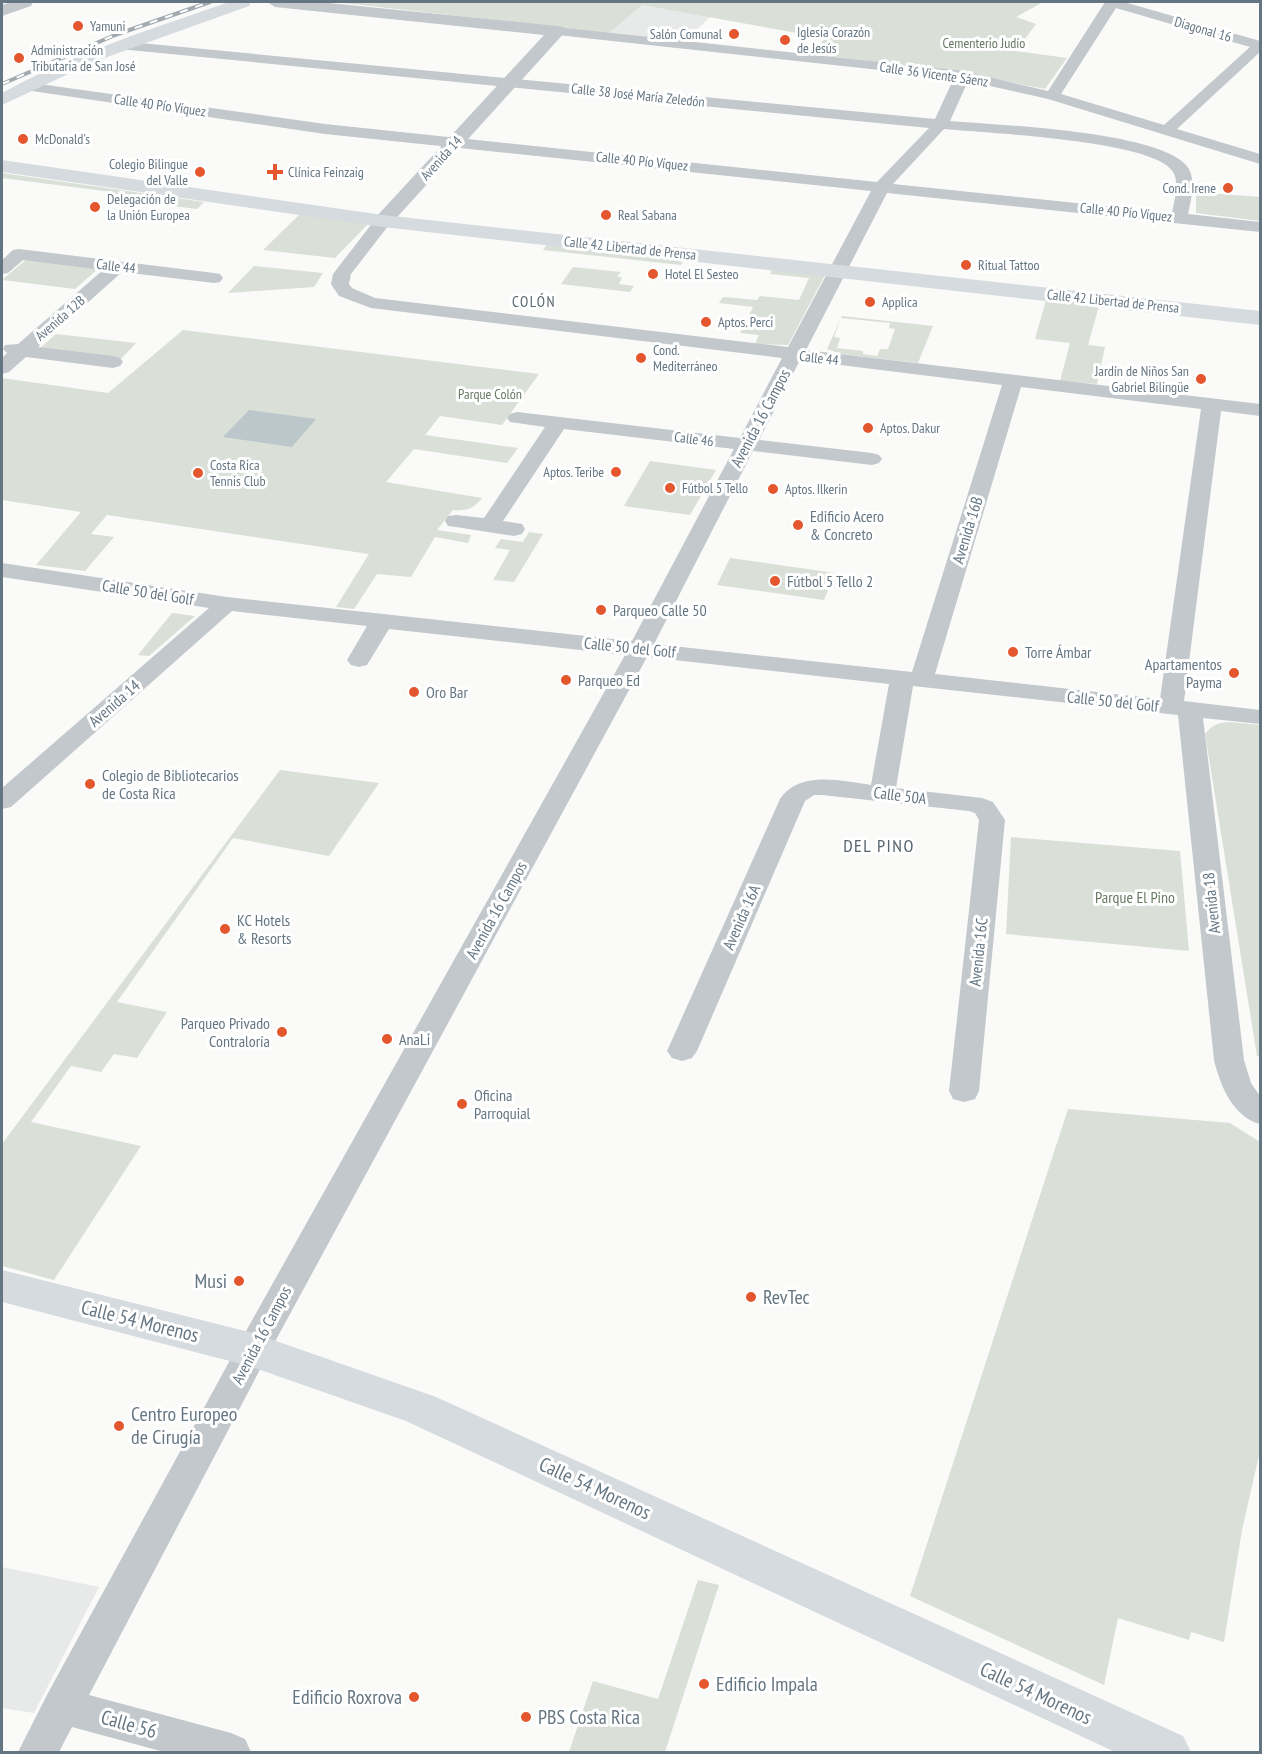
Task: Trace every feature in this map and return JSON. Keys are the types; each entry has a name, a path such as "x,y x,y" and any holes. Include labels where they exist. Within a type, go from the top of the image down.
{"main road":[{"path":"2,100 25,86 119,45 243,2"},
{"name":"Calle 42 Libertad de Prensa","path":"2,155 388,216"},
{"name":"Calle 42 Libertad de Prensa","path":"2,166 388,216 842,264 1260,304"},
{"name":"Calle 42 Libertad de Prensa","path":"842,264 1260,318"},
{"name":"Calle 54 Morenos","path":"2,1286 253,1350 421,1409 1166,1752"}],"street":[{"name":"Calle 36 Vicente Sáenz","path":"275,2 963,75 1052,96 1257,155"},
{"name":"Diagonal 16","path":"1112,2 1260,45"},
{"path":"1052,96 1112,2"},
{"name":"Avenida 14","path":"345,292 340,284 342,274 388,216 557,31"},
{"name":"Calle 38 José María Zeledón","path":"119,45 1102,140 1155,153 1179,167 1185,178 1179,218"},
{"path":"1167,130 1260,45"},
{"name":"Avenida 16 Campos","path":"38,1752 253,1350 640,648 882,186 940,125 963,75"},
{"name":"Calle 40 Pío Víquez","path":"25,86 325,129 1260,227"},
{"name":"Calle 44","path":"2,269 19,254 214,278"},
{"name":"Avenida 12B","path":"2,368 118,267"},
{"name":"Calle 44","path":"345,292 371,303 1260,410"},
{"path":"2,348 113,362"},
{"name":"Avenida 16B","path":"882,793 911,679 1013,381"},
{"name":"Avenida 18","path":"1212,404 1181,709 1229,1060 1233,1079 1251,1104"},
{"name":"Calle 46","path":"517,418 872,459"},
{"path":"490,525 558,423"},
{"path":"456,521 514,529"},
{"name":"Calle 50 del Golf","path":"2,570 227,604 381,622 640,648 1260,717"},
{"name":"Avenida 14","path":"2,801 227,604"},
{"path":"359,660 381,622"},
{"name":"Calle 50A","path":"807,788 822,787 973,804 990,813"},
{"name":"Avenida 16A","path":"682,1051 793,799 807,788"},
{"name":"Avenida 16C","path":"964,1091 992,820 990,813"},
{"name":"Calle 56","path":"62,1706 231,1752"}],"shaded area":[{"path":"641,5 710,17 684,42 609,33"},
{"path":"249,410 316,419 292,447 223,437"},
{"path":"2,1567 99,1587 34,1713 2,1708"}],"green space":[{"name":"Cementerio Judío","path":"334,2 1043,2 1016,17 1036,24 1016,51 1067,58 1045,89 960,72 811,54 825,38 642,5 609,33"},
{"path":"2,173 204,202 197,209 105,198 112,192 2,178"},
{"path":"1196,192 1260,197 1260,221 1196,213"},
{"path":"300,214 369,223 335,258 263,250"},
{"path":"547,244 685,258 681,265 543,250"},
{"path":"28,258 100,267 75,289 2,280"},
{"path":"254,266 323,273 314,287 228,293"},
{"path":"573,267 621,272 617,276 622,278 619,284 634,286 630,292 561,284"},
{"path":"773,267 825,275 788,345 755,344 759,335 740,333 753,307 719,303 723,297 757,300 760,296 799,300 809,278 770,274"},
{"path":"1046,300 1099,306 1088,345 1105,347 1097,384 1060,381 1070,343 1035,339"},
{"path":"842,316 933,326 918,363 841,354 827,349 841,319 834,337 840,338 837,348 863,351 863,354 877,356 880,349 888,349 895,329 889,328 890,323 841,318"},
{"name":"Costa Rica Tennis Club","path":"183,330 539,374 502,425 440,416 425,435 518,448 507,463 414,449 386,482 482,498 476,505 469,508 453,510 437,530 471,535 468,543 435,537 411,577 377,574 354,609 336,607 369,554 107,515 91,534 114,537 85,571 36,565 81,512 2,500 2,378 108,393"},
{"path":"56,334 136,343 120,360 39,349"},
{"name":"Fútbol 5 Tello","path":"650,461 716,470 690,515 624,506"},
{"path":"529,532 543,534 514,582 493,580 510,550 495,548 501,539 523,542"},
{"name":"Fútbol 5 Tello 2","path":"730,558 835,573 824,600 717,585"},
{"path":"172,613 195,616 149,656 138,655"},
{"path":"1229,722 1260,725 1260,1057 1257,1056 1205,734 1216,725"},
{"path":"280,770 379,783 329,856 233,838 117,1002 167,1012 137,1058 114,1054 101,1072 71,1066 31,1122 141,1146 54,1280 2,1266 2,1144"},
{"name":"Parque El Pino","path":"1011,837 1180,851 1189,951 1006,934"},
{"path":"1068,1109 1230,1123 1260,1142 1260,1451 1242,1530 1224,1642 1191,1632 1189,1640 1118,1618 1104,1685 910,1596"},
{"path":"698,1580 719,1585 665,1752 569,1752 593,1681 658,1699"}],"railway":[{"path":"2,84 115,35 210,2"}],"place":[{"name":"Yamuni","path":"78,26"},
{"name":"Salón Comunal","path":"734,34"},
{"name":"Iglesia Corazón de Jesús","path":"785,40"},
{"name":"Administración Tributaria de San José","path":"19,58"},
{"name":"McDonald's","path":"23,139"},
{"name":"Colegio Bilingue del Valle","path":"200,172"},
{"name":"Clínica Feinzaig","path":"275,172"},
{"name":"Cond. Irene","path":"1228,188"},
{"name":"Delegación de la Unión Europea","path":"95,207"},
{"name":"Real Sabana","path":"606,215"},
{"name":"Ritual Tattoo","path":"966,265"},
{"name":"Hotel El Sesteo","path":"653,274"},
{"name":"Applica","path":"870,302"},
{"name":"Aptos. Perci","path":"706,322"},
{"name":"Cond. Mediterráneo","path":"641,358"},
{"name":"Jardín de Niños San Gabriel Bilingüe","path":"1201,379"},
{"name":"Aptos. Dakur","path":"868,428"},
{"name":"Aptos. Teribe","path":"616,472"},
{"name":"Costa Rica Tennis Club","path":"198,473"},
{"name":"Fútbol 5 Tello","path":"670,488"},
{"name":"Aptos. Ilkerin","path":"773,489"},
{"name":"Edificio Acero & Concreto","path":"798,525"},
{"name":"Fútbol 5 Tello 2","path":"775,581"},
{"name":"Parqueo Calle 50","path":"601,610"},
{"name":"Torre Ámbar","path":"1013,652"},
{"name":"Apartamentos Payma","path":"1234,673"},
{"name":"Parqueo Ed","path":"566,680"},
{"name":"Oro Bar","path":"414,692"},
{"name":"Colegio de Bibliotecarios de Costa Rica","path":"90,784"},
{"name":"KC Hotels & Resorts","path":"225,929"},
{"name":"Parqueo Privado Contraloría","path":"282,1032"},
{"name":"AnaLi","path":"387,1039"},
{"name":"Oficina Parroquial","path":"462,1104"},
{"name":"Musi","path":"239,1281"},
{"name":"RevTec","path":"751,1297"},
{"name":"Centro Europeo de Cirugía","path":"119,1426"},
{"name":"Edificio Impala","path":"704,1684"},
{"name":"Edificio Roxrova","path":"414,1697"},
{"name":"PBS Costa Rica","path":"526,1717"}],"district":[{"name":"COLÓN","path":"534,302"},
{"name":"DEL PINO","path":"879,846"}],"park label":[{"name":"Parque Colón","path":"490,394"}]}
